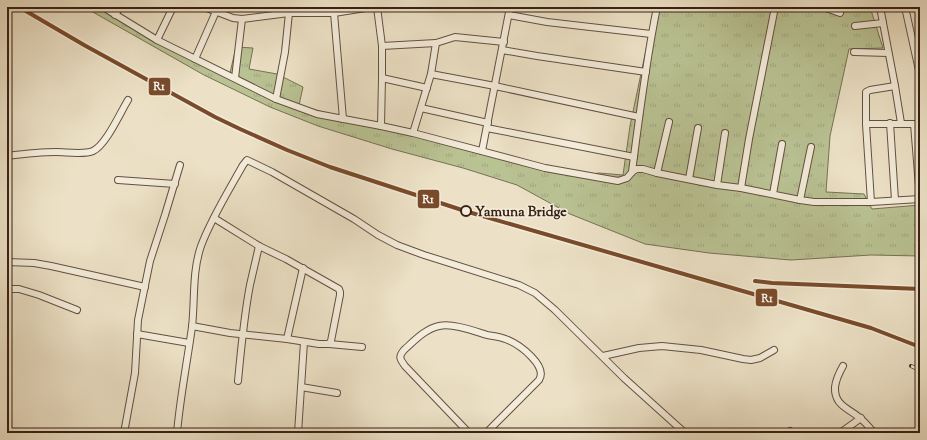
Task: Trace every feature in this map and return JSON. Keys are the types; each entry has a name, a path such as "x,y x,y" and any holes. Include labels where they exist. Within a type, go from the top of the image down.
{"street":[{"path":"103,7 158,40 195,59 276,98 318,114 413,133 545,168 613,181 623,180 637,169 643,169 717,185 814,202 871,202 920,199 917,124 866,124"},
{"path":"115,15 120,7"},
{"path":"158,40 173,7"},
{"path":"204,7 217,9 233,18 242,19 289,10 334,13 372,7"},
{"path":"378,7 382,46 381,126"},
{"path":"482,151 510,7"},
{"path":"632,172 651,34 657,7"},
{"path":"741,188 749,138 775,7"},
{"path":"823,7 840,13"},
{"path":"880,7 901,123"},
{"path":"905,7 920,75"},
{"path":"195,59 217,9"},
{"path":"276,98 285,52 289,10"},
{"path":"334,13 343,119"},
{"path":"509,15 548,22 651,34"},
{"path":"235,78 242,19"},
{"path":"855,26 883,23"},
{"path":"382,46 436,43 455,37 504,42"},
{"path":"413,133 431,74 436,43"},
{"path":"502,50 646,72"},
{"path":"854,52 888,53"},
{"path":"431,74 495,86 639,117"},
{"path":"382,78 427,88"},
{"path":"871,202 866,124 866,92 895,86"},
{"path":"7,156 55,152 86,153 93,151 108,134 128,100"},
{"path":"421,108 488,126 634,157"},
{"path":"657,173 669,122"},
{"path":"890,123 895,200"},
{"path":"689,179 698,128"},
{"path":"717,185 725,133"},
{"path":"772,194 782,144"},
{"path":"800,200 811,147"},
{"path":"177,433 192,326 196,269 201,247 214,218 243,164 249,160 397,245 519,285 534,293 555,310 684,433"},
{"path":"124,433 135,373 138,320 150,262 180,166"},
{"path":"118,180 175,184"},
{"path":"214,218 260,246 303,268 337,288 340,292 331,341 329,344"},
{"path":"238,381 240,352 250,284 260,246"},
{"path":"7,262 34,263 51,266 145,287"},
{"path":"287,339 303,268"},
{"path":"7,291 11,289 19,289 77,310"},
{"path":"192,326 230,334 362,348"},
{"path":"469,433 401,362 401,354 404,350 429,330 436,327 455,326 507,339 522,348 538,365 541,376 539,380 486,433"},
{"path":"137,334 189,343"},
{"path":"298,433 304,342"},
{"path":"603,356 639,348 662,346 701,350 751,360 760,358 774,350"},
{"path":"843,366 836,382 836,398 843,406 860,418 874,433"},
{"path":"301,387 337,393"},
{"path":"840,433 860,418"}],"green space":[{"path":"84,7 107,7 161,40 230,73 236,47 253,48 249,69 277,74 303,87 299,105 337,116 546,166 592,174 599,173 623,175 630,126 655,7 870,7 883,48 849,49 830,136 826,192 864,194 872,209 920,205 920,256 871,255 791,260 709,253 645,244 570,214 517,185 318,126 270,107 204,75"}],"railway":[{"path":"465,211 871,328 920,347"},
{"path":"911,366 920,370"}],"transit line":[{"name":"R1","path":"19,7 84,45 215,117 287,150 330,167 465,211 871,328 920,347"},
{"name":"R1","path":"755,281 920,289"}],"place":[{"name":"Yamuna Bridge","path":"466,211"}]}
